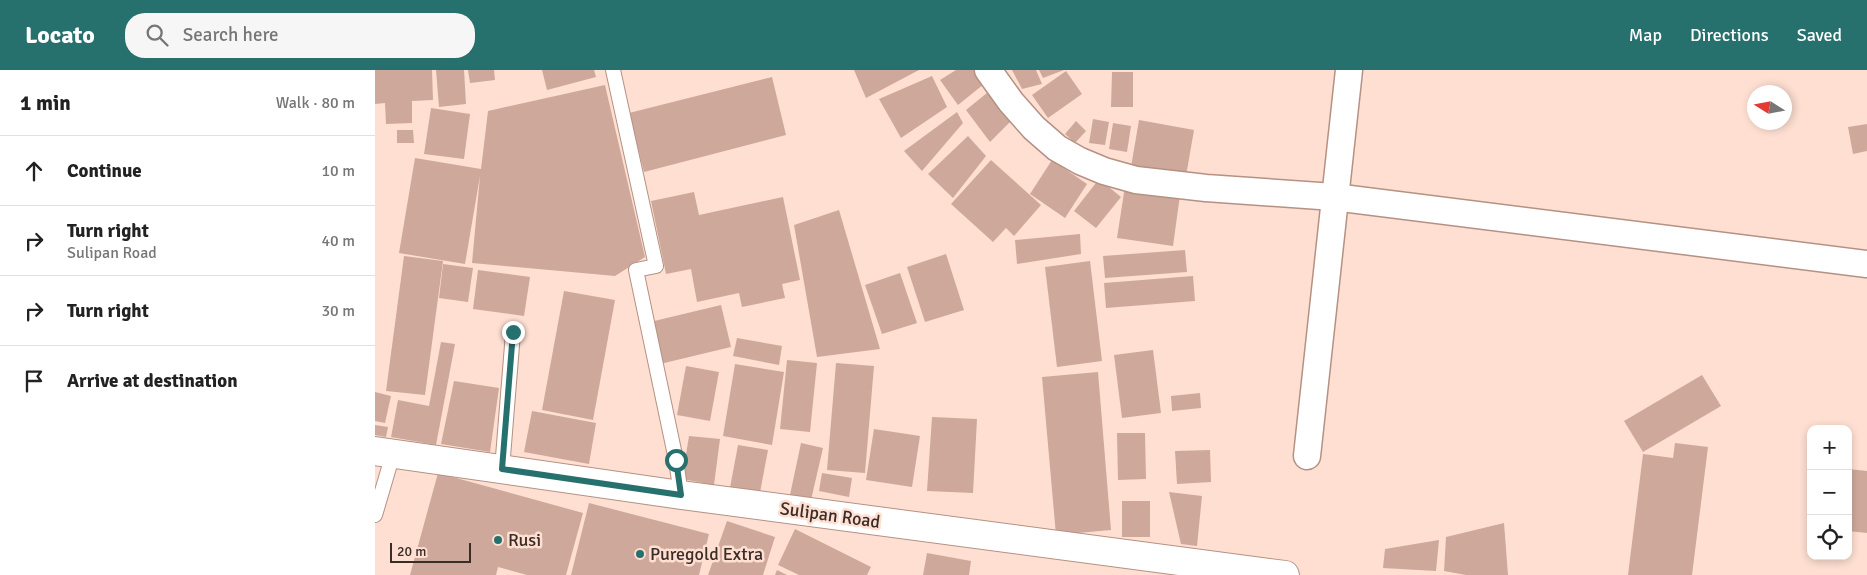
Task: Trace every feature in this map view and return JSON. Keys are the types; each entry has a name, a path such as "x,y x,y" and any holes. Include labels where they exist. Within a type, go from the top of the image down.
{"street":[{"path":"988,70 1011,102 1034,128 1057,148 1080,161 1104,171 1136,180 1173,186 1334,197 1867,264"},
{"path":"1307,456 1349,70"},
{"name":"Sulipan Road","path":"384,452 681,495 1285,575"}],"lane":[{"path":"613,70 656,266 636,270 676,460 681,495"},
{"path":"502,469 513,332"},
{"path":"375,515 384,452"}],"building":[{"path":"375,70 432,70 433,100 412,101 412,123 386,124 385,103 375,104"},
{"path":"436,70 464,70 466,104 439,107"},
{"path":"468,70 494,70 495,80 470,83"},
{"path":"542,70 594,70 596,77 547,90"},
{"path":"854,70 919,70 866,98"},
{"path":"956,70 983,70 989,80 958,105 940,80"},
{"path":"1012,70 1036,70 1042,84 1022,89"},
{"path":"1039,70 1064,70 1043,78"},
{"path":"1066,71 1082,94 1048,118 1032,95"},
{"path":"1112,72 1133,72 1133,107 1111,107"},
{"path":"932,76 947,107 901,138 879,99"},
{"path":"772,77 786,135 644,172 629,113"},
{"path":"605,85 645,257 615,276 472,263 480,176 465,264 399,253 415,158 481,169 488,111"},
{"path":"993,88 1016,116 990,142 966,110"},
{"path":"431,108 470,114 464,159 424,154"},
{"path":"957,112 963,123 922,171 904,151"},
{"path":"1093,119 1109,122 1105,145 1089,143"},
{"path":"1139,120 1194,130 1186,176 1131,167"},
{"path":"1076,121 1086,131 1075,143 1065,134"},
{"path":"1113,123 1131,126 1127,152 1109,149"},
{"path":"1867,124 1867,151 1853,154 1848,127"},
{"path":"397,130 413,130 414,143 397,143"},
{"path":"968,136 986,156 953,198 928,174"},
{"path":"991,160 1041,205 1014,236 1006,228 993,242 951,204"},
{"path":"1052,160 1087,184 1065,218 1030,194"},
{"path":"1099,179 1121,197 1096,228 1074,211"},
{"path":"1125,186 1180,195 1173,246 1117,238"},
{"path":"694,192 699,215 783,197 800,280 782,284 785,298 742,307 739,293 697,302 691,269 666,274 651,201"},
{"path":"839,210 880,349 817,357 794,225"},
{"path":"1080,234 1081,254 1017,264 1015,240"},
{"path":"1185,250 1187,272 1105,278 1103,256"},
{"path":"946,254 964,310 925,322 907,267"},
{"path":"404,256 443,261 425,395 386,391"},
{"path":"1090,261 1102,361 1057,367 1045,267"},
{"path":"443,264 473,268 468,302 439,298"},
{"path":"478,270 530,277 524,316 473,309"},
{"path":"900,273 917,323 882,334 865,285"},
{"path":"1193,276 1195,301 1106,308 1104,283"},
{"path":"564,291 615,300 593,420 542,410"},
{"path":"721,305 731,347 660,364 650,322"},
{"path":"737,338 782,346 779,365 733,356"},
{"path":"441,342 455,344 436,445 391,437 398,400 429,406"},
{"path":"1153,350 1161,413 1122,418 1114,355"},
{"path":"787,360 817,363 810,432 780,429"},
{"path":"836,363 874,366 865,473 827,470"},
{"path":"735,364 784,372 772,445 723,436"},
{"path":"686,366 719,372 710,421 677,415"},
{"path":"1098,372 1111,530 1056,535 1042,377"},
{"path":"1702,375 1721,406 1643,452 1624,421"},
{"path":"454,381 499,388 490,452 441,444"},
{"path":"375,392 391,396 385,423 375,421"},
{"path":"1200,393 1201,408 1172,411 1171,396"},
{"path":"532,411 596,423 589,464 524,452"},
{"path":"932,417 977,419 973,493 927,491"},
{"path":"375,425 388,427 386,437 375,435"},
{"path":"874,429 920,436 912,487 866,480"},
{"path":"1117,433 1145,433 1146,479 1118,480"},
{"path":"689,436 720,439 714,485 682,479"},
{"path":"801,443 823,448 811,500 790,495"},
{"path":"1675,443 1708,447 1692,575 1628,575 1643,454 1673,458"},
{"path":"738,445 768,450 759,498 729,493"},
{"path":"1210,450 1211,482 1177,484 1175,451"},
{"path":"1852,469 1867,471 1867,533 1852,531"},
{"name":"Rusi","path":"438,473 583,513 566,575 527,575 498,567 496,575 410,575"},
{"path":"822,473 852,478 849,497 819,491"},
{"path":"1169,492 1202,496 1197,546 1181,544"},
{"path":"1122,501 1150,501 1150,537 1122,537"},
{"name":"Puregold Extra","path":"589,503 709,534 699,575 571,575"},
{"path":"727,521 775,537 763,575 708,575"},
{"path":"1504,523 1508,575 1466,575 1444,571 1446,537"},
{"path":"795,529 871,567 867,575 799,575 778,565"},
{"path":"1439,540 1436,571 1383,568 1385,549"},
{"path":"927,553 971,561 969,575 923,575"},
{"path":"777,570 787,575 775,575"}],"place":[{"name":"Rusi","path":"498,540"},
{"name":"Puregold Extra","path":"640,554"}],"route":[{"path":"513,332 502,469 681,495 676,460"}]}
